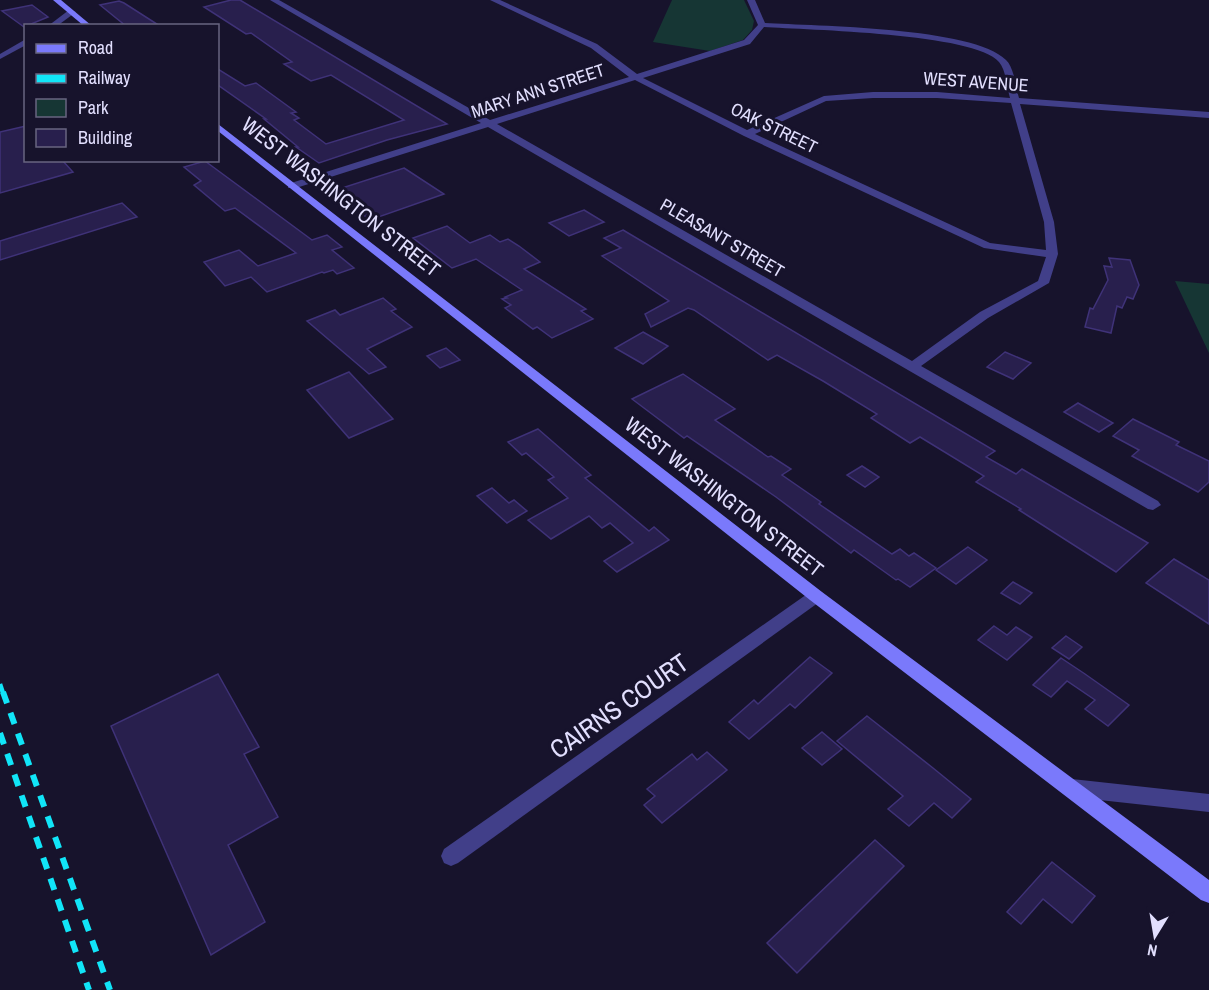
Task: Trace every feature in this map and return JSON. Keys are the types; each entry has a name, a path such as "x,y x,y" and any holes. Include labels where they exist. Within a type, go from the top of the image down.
{"main road":[{"path":"57,0 87,24"},
{"name":"WEST WASHINGTON STREET","path":"219,128 816,596 1209,893"}],"street":[{"name":"PLEASANT STREET","path":"274,0 1153,505"},
{"name":"OAK STREET","path":"494,0 594,46 634,76 747,134 988,246 1052,254"},
{"path":"751,0 762,25 923,36 960,41 988,50 1004,62 1036,169 1049,222 1052,254 1043,283 984,315 912,367"},
{"path":"54,24 72,12"},
{"name":"MARY ANN STREET","path":"292,186 747,42 762,25"},
{"path":"0,57 24,42"},
{"name":"WEST AVENUE","path":"747,134 824,99 905,94 1209,116"},
{"name":"CAIRNS COURT","path":"451,856 816,596"},
{"path":"1072,788 1209,803"}],"green space":[{"path":"672,0 744,0 754,21 752,30 743,40 710,51 653,42"},
{"path":"1175,281 1209,284 1209,353"}],"building":[{"path":"240,0 447,124 387,140 319,163 296,147 298,147 264,119 266,119 219,86 219,70 245,86 256,83 296,112 291,113 299,118 294,120 326,144 404,120 331,75 311,81 284,64 292,62 251,33 246,34 204,7"},
{"path":"119,1 157,24 124,24 100,5"},
{"path":"32,5 48,17 31,24 24,24 24,27 2,11"},
{"path":"24,126 24,162 64,162 73,172 0,193 0,132"},
{"path":"206,162 312,240 327,235 342,247 332,250 354,268 337,274 333,270 322,272 267,292 251,277 225,286 204,262 239,250 258,266 296,253 235,208 225,211 194,185 201,181 184,167"},
{"path":"404,168 444,194 370,220 346,201 354,199 339,189"},
{"path":"122,203 137,217 0,260 0,241"},
{"path":"584,210 604,222 569,236 549,223"},
{"path":"447,226 470,243 490,235 500,242 508,239 519,246 540,262 524,269 586,309 581,311 593,319 552,338 537,327 533,329 505,308 511,305 502,299 522,290 476,259 452,268 413,238"},
{"path":"623,230 995,451 986,457 1016,474 1022,469 1148,543 1116,572 976,482 984,476 920,437 910,443 871,418 877,414 777,355 768,360 694,310 688,308 651,327 645,314 669,301 602,256 621,248 604,238"},
{"path":"1109,258 1130,260 1139,285 1133,299 1127,297 1122,308 1117,306 1111,333 1085,327 1090,308 1093,309 1108,280 1104,266 1112,267"},
{"path":"383,298 396,309 391,311 412,327 367,349 386,367 369,374 307,321 335,310 340,315"},
{"path":"643,332 668,346 643,364 615,348"},
{"path":"446,348 460,360 440,368 427,356"},
{"path":"1005,352 1031,363 1013,379 987,367"},
{"path":"349,372 393,419 349,438 307,390"},
{"path":"683,374 735,409 715,420 768,457 771,456 791,469 782,475 821,502 819,504 892,554 900,549 909,556 914,553 936,568 910,587 896,580 854,550 851,553 776,497 687,436 684,438 632,399"},
{"path":"1078,403 1113,423 1099,432 1064,412"},
{"path":"1133,419 1179,442 1176,445 1209,461 1209,482 1198,492 1132,456 1139,450 1113,436"},
{"path":"538,429 591,475 585,478 649,531 654,527 669,540 617,572 604,561 633,543 610,523 602,528 589,516 551,539 528,520 568,498 548,480 554,477 526,453 522,455 508,442"},
{"path":"862,466 879,477 865,487 847,475"},
{"path":"492,488 509,503 514,500 527,511 507,523 477,496"},
{"path":"968,547 987,560 956,584 936,570"},
{"path":"1174,559 1209,580 1209,624 1146,583"},
{"path":"1013,582 1032,593 1020,604 1001,593"},
{"path":"994,626 1007,635 1016,627 1032,637 1007,660 978,640"},
{"path":"1066,636 1082,647 1069,659 1052,648"},
{"path":"810,657 832,673 795,708 790,704 749,739 729,722 754,700 758,704"},
{"path":"1061,658 1129,705 1108,726 1085,709 1095,700 1067,681 1051,697 1033,685"},
{"path":"218,674 259,747 244,754 278,817 228,845 265,922 211,955 111,726"},
{"path":"867,716 971,799 952,818 934,803 909,826 888,809 903,796 837,741"},
{"path":"822,732 842,749 822,765 802,748"},
{"path":"707,752 727,770 662,823 644,805 655,796 647,789 692,754 697,760"},
{"path":"875,840 904,866 797,973 767,943"},
{"path":"1052,862 1095,896 1072,923 1043,899 1021,924 1007,912"}],"railway":[{"path":"0,684 3,693"},
{"path":"3,692 110,990"},
{"path":"0,733 89,990"}]}
